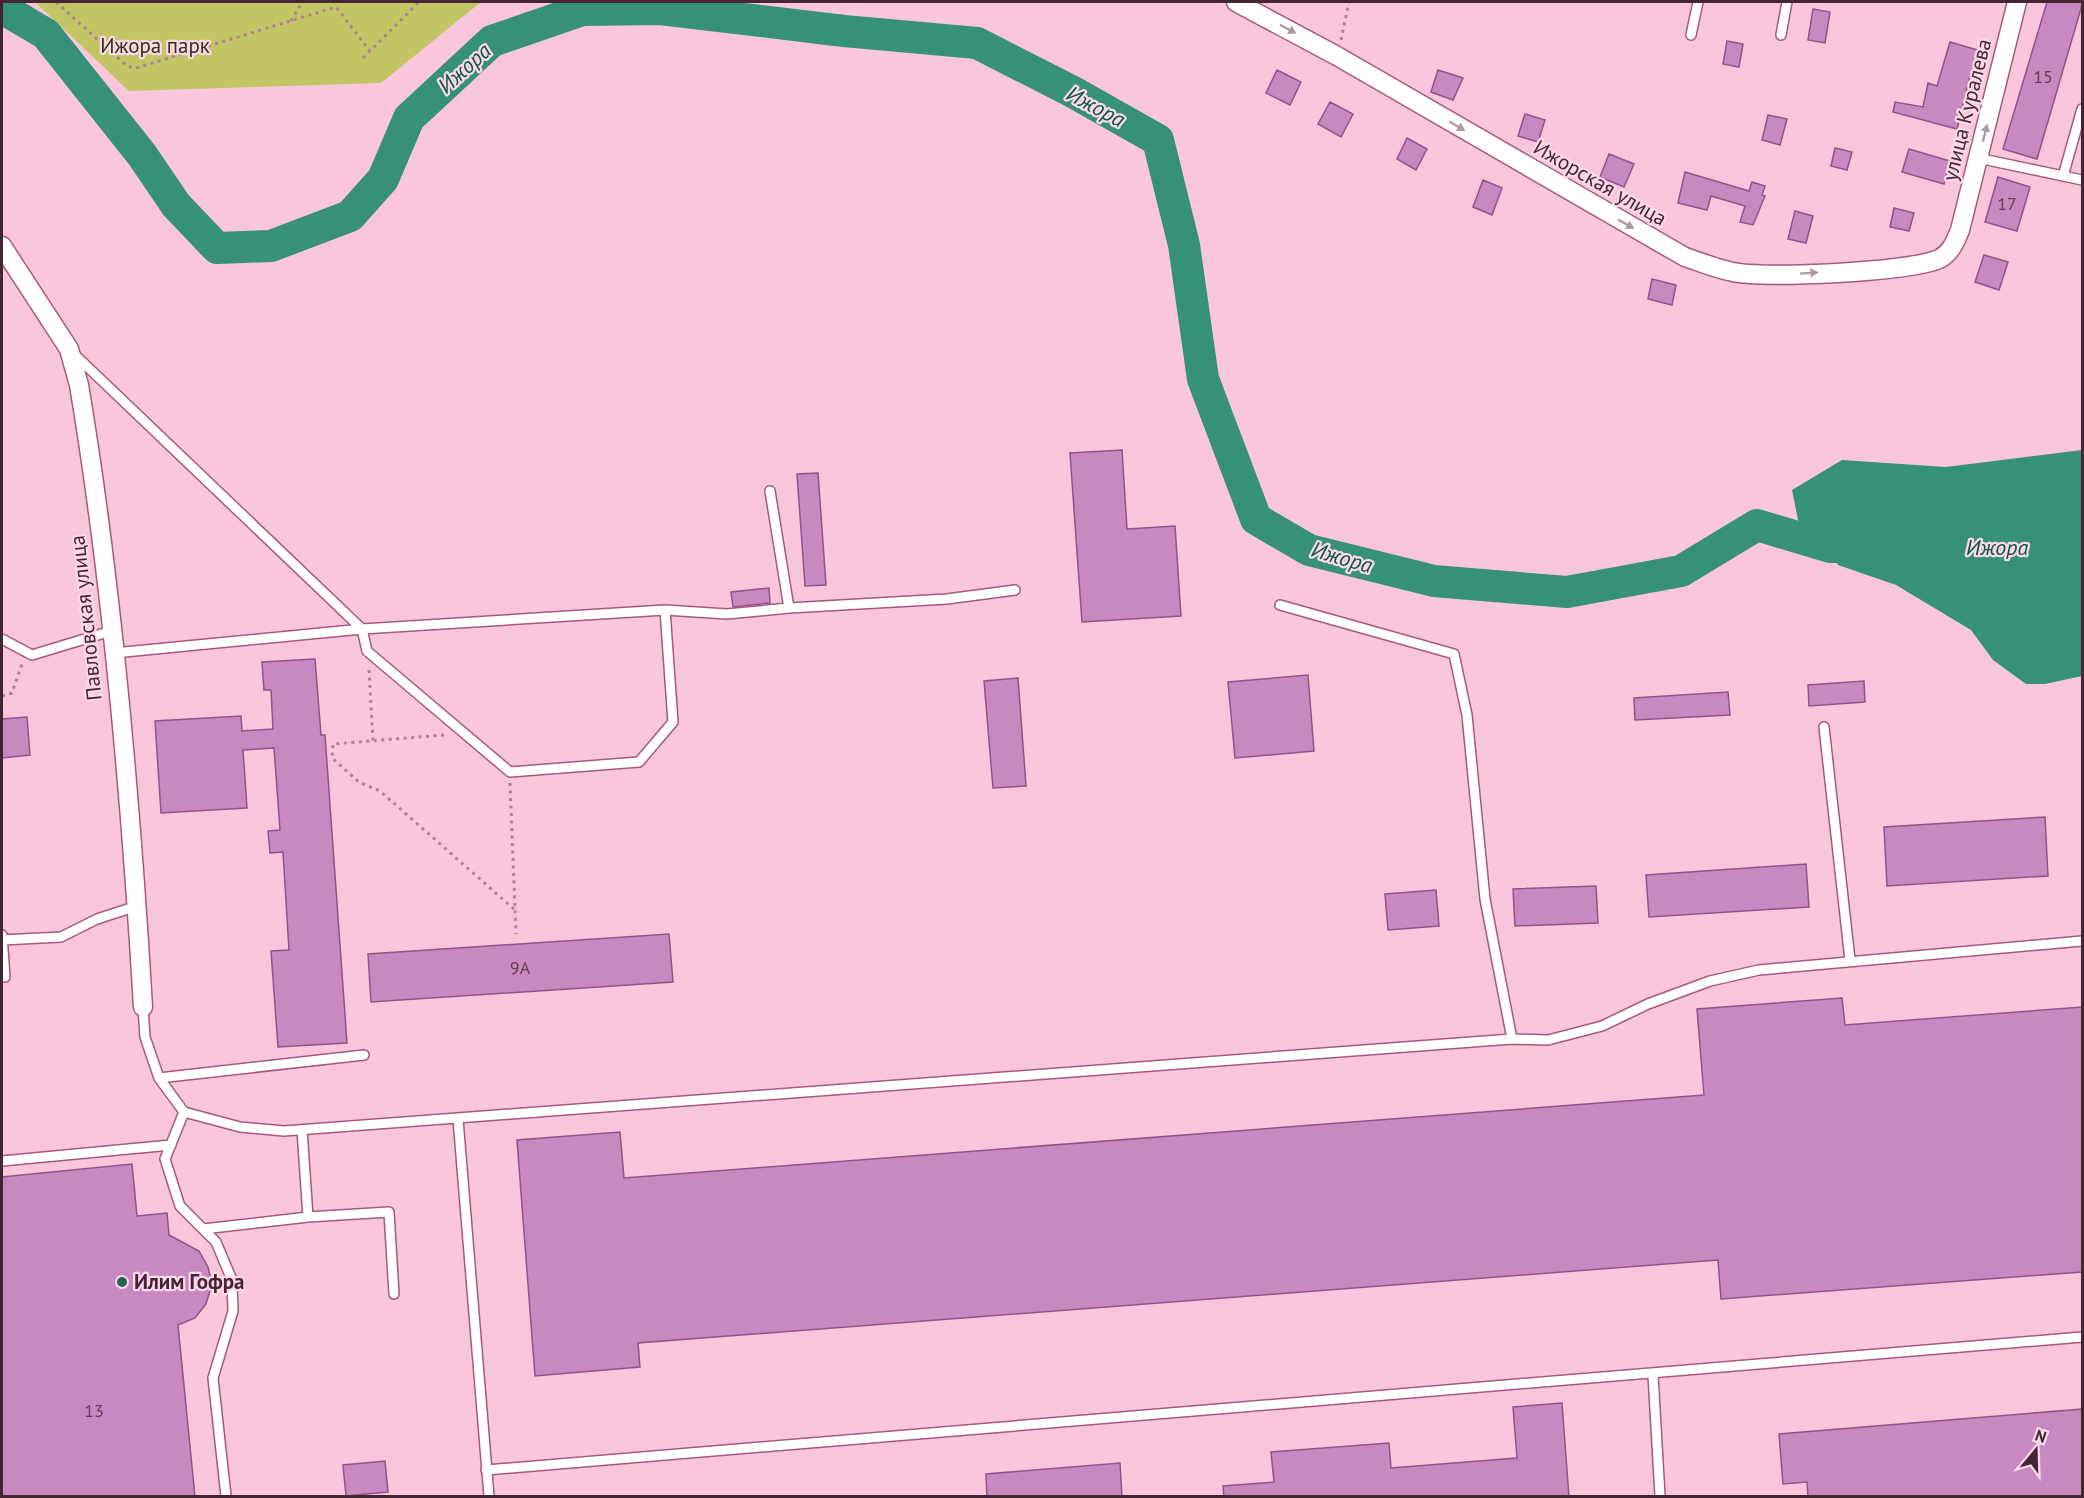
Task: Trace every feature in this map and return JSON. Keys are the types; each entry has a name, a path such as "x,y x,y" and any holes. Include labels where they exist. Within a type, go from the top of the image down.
{"street":[{"name":"Ижорская улица","path":"1236,2 1337,56 1685,256 1732,272 1769,276 1910,266 1939,259 1952,249 1960,230"},
{"name":"улица Куралева","path":"1960,230 2017,2"},
{"name":"Павловская улица","path":"2,246 69,349 79,385 114,653 137,906 143,1007"}],"lane":[{"path":"1690,35 1698,2"},
{"path":"1781,35 1786,2"},
{"path":"2063,176 2082,109"},
{"path":"1978,158 2082,180"},
{"path":"69,349 362,630 367,651 510,772 639,762 674,722 665,610"},
{"path":"770,491 789,608"},
{"path":"114,653 362,630 665,610 728,614 789,608 947,599 1016,590"},
{"path":"1280,605 1454,654 1467,715 1485,899 1512,1039"},
{"path":"2,639 32,655 111,631"},
{"path":"1824,727 1850,960"},
{"path":"2,940 60,937 97,919 137,906"},
{"path":"2,935 5,977"},
{"path":"143,1007 145,1037 159,1078 184,1112 240,1127 302,1130 1512,1039 1548,1040 1602,1026 1648,1004 1710,981 1759,970 1850,960 2082,941"},
{"path":"159,1078 364,1055"},
{"path":"184,1112 165,1159 180,1206 216,1242 232,1280 233,1311 213,1378 226,1497"},
{"path":"458,1119 489,1497"},
{"path":"302,1130 308,1217"},
{"path":"2,1161 171,1145"},
{"path":"203,1229 308,1217 389,1212 394,1294"},
{"path":"486,1470 1653,1375 2082,1337"},
{"path":"1653,1375 1660,1497"}],"path":[{"path":"56,2 127,66 136,68 336,7 370,51"},
{"path":"291,21 302,2"},
{"path":"363,58 419,2"},
{"path":"1337,56 1349,2"},
{"path":"367,651 373,741"},
{"path":"2,696 12,693 22,664 32,655"},
{"path":"464,733 333,744 332,758 359,782 380,791 515,910"},
{"path":"510,772 516,934"}],"green space":[{"name":"Ижора парк","path":"35,2 481,2 381,83 129,91"}],"water":[{"name":"Ижора","path":"2082,450 2082,676 2045,684 2026,684 1993,660 1971,630 1896,585 1838,565 1830,547 1802,540 1792,490 1842,460 1946,467"}],"building":[{"path":"2047,2 2082,2 2082,5 2037,159 2003,149"},
{"path":"1813,9 1830,12 1825,43 1808,40"},
{"path":"1727,41 1743,44 1739,67 1723,64"},
{"path":"1950,42 1981,51 1973,77 1970,76 1957,129 1893,112 1895,102 1923,107 1928,83 1937,86"},
{"path":"1277,70 1301,82 1290,105 1266,93"},
{"path":"1438,70 1463,78 1453,100 1431,92"},
{"path":"1330,102 1353,114 1341,137 1318,124"},
{"path":"1525,114 1545,120 1538,142 1518,136"},
{"path":"1768,115 1787,119 1780,145 1762,140"},
{"path":"1407,138 1427,149 1416,170 1397,159"},
{"path":"1835,148 1852,152 1847,170 1831,166"},
{"path":"1909,149 1950,161 1944,184 1902,172"},
{"path":"1609,154 1634,164 1624,187 1600,177"},
{"path":"1685,172 1749,191 1752,182 1765,186 1762,195 1765,196 1753,225 1740,222 1745,206 1711,196 1707,210 1678,203"},
{"path":"1998,177 2030,187 2017,231 1985,222"},
{"path":"1483,180 1502,188 1492,215 1473,207"},
{"path":"1894,208 1914,213 1909,231 1890,227"},
{"path":"1795,211 1813,216 1806,243 1788,239"},
{"path":"1984,255 2008,262 1999,290 1975,282"},
{"path":"1652,279 1676,285 1672,305 1648,299"},
{"path":"1122,450 1127,529 1175,526 1181,616 1082,622 1070,453"},
{"path":"818,473 826,585 805,586 797,474"},
{"path":"769,588 770,603 733,607 731,592"},
{"path":"315,659 321,735 325,735 347,1043 278,1047 271,951 289,950 283,852 270,853 268,831 280,830 274,748 243,750 247,808 161,813 155,721 241,716 242,731 273,729 271,690 264,690 262,662"},
{"path":"1308,675 1314,751 1235,758 1228,682"},
{"path":"1018,678 1026,786 993,788 984,681"},
{"path":"1864,681 1865,702 1809,706 1808,685"},
{"path":"1728,692 1730,715 1635,720 1634,698"},
{"path":"27,717 30,755 2,758 2,719"},
{"path":"2045,817 2048,876 1887,886 1884,827"},
{"path":"1806,864 1809,907 1649,917 1646,875"},
{"path":"1596,886 1598,923 1515,926 1513,889"},
{"path":"1436,890 1439,926 1388,930 1385,894"},
{"path":"669,934 673,982 371,1002 368,954"},
{"path":"1842,998 1845,1025 2082,1007 2082,1272 1721,1299 1718,1260 638,1343 640,1367 535,1376 517,1140 620,1132 624,1178 1704,1095 1697,1009"},
{"path":"132,1164 137,1216 167,1213 169,1235 199,1251 208,1267 212,1284 206,1304 195,1318 178,1325 195,1497 2,1497 2,1177"},
{"path":"1562,1403 1569,1497 1224,1497 1223,1486 1274,1482 1271,1452 1389,1443 1391,1468 1517,1458 1513,1407"},
{"path":"2082,1409 2082,1497 1808,1497 1807,1482 1783,1484 1779,1434"},
{"path":"385,1461 388,1492 346,1496 343,1465"},
{"path":"1120,1463 1122,1497 987,1497 986,1474"}],"waterway":[{"name":"Ижора","path":"2,8 46,34 142,155 176,205 217,248 271,246 350,216 383,179 409,118 492,41 582,10 660,9 844,31 977,43 1073,92 1158,140 1184,245 1203,379 1256,519 1309,550 1434,581 1567,592 1681,571 1757,525 1830,547 1843,547"}],"place":[{"name":"Илим Гофра","path":"122,1282"}]}
